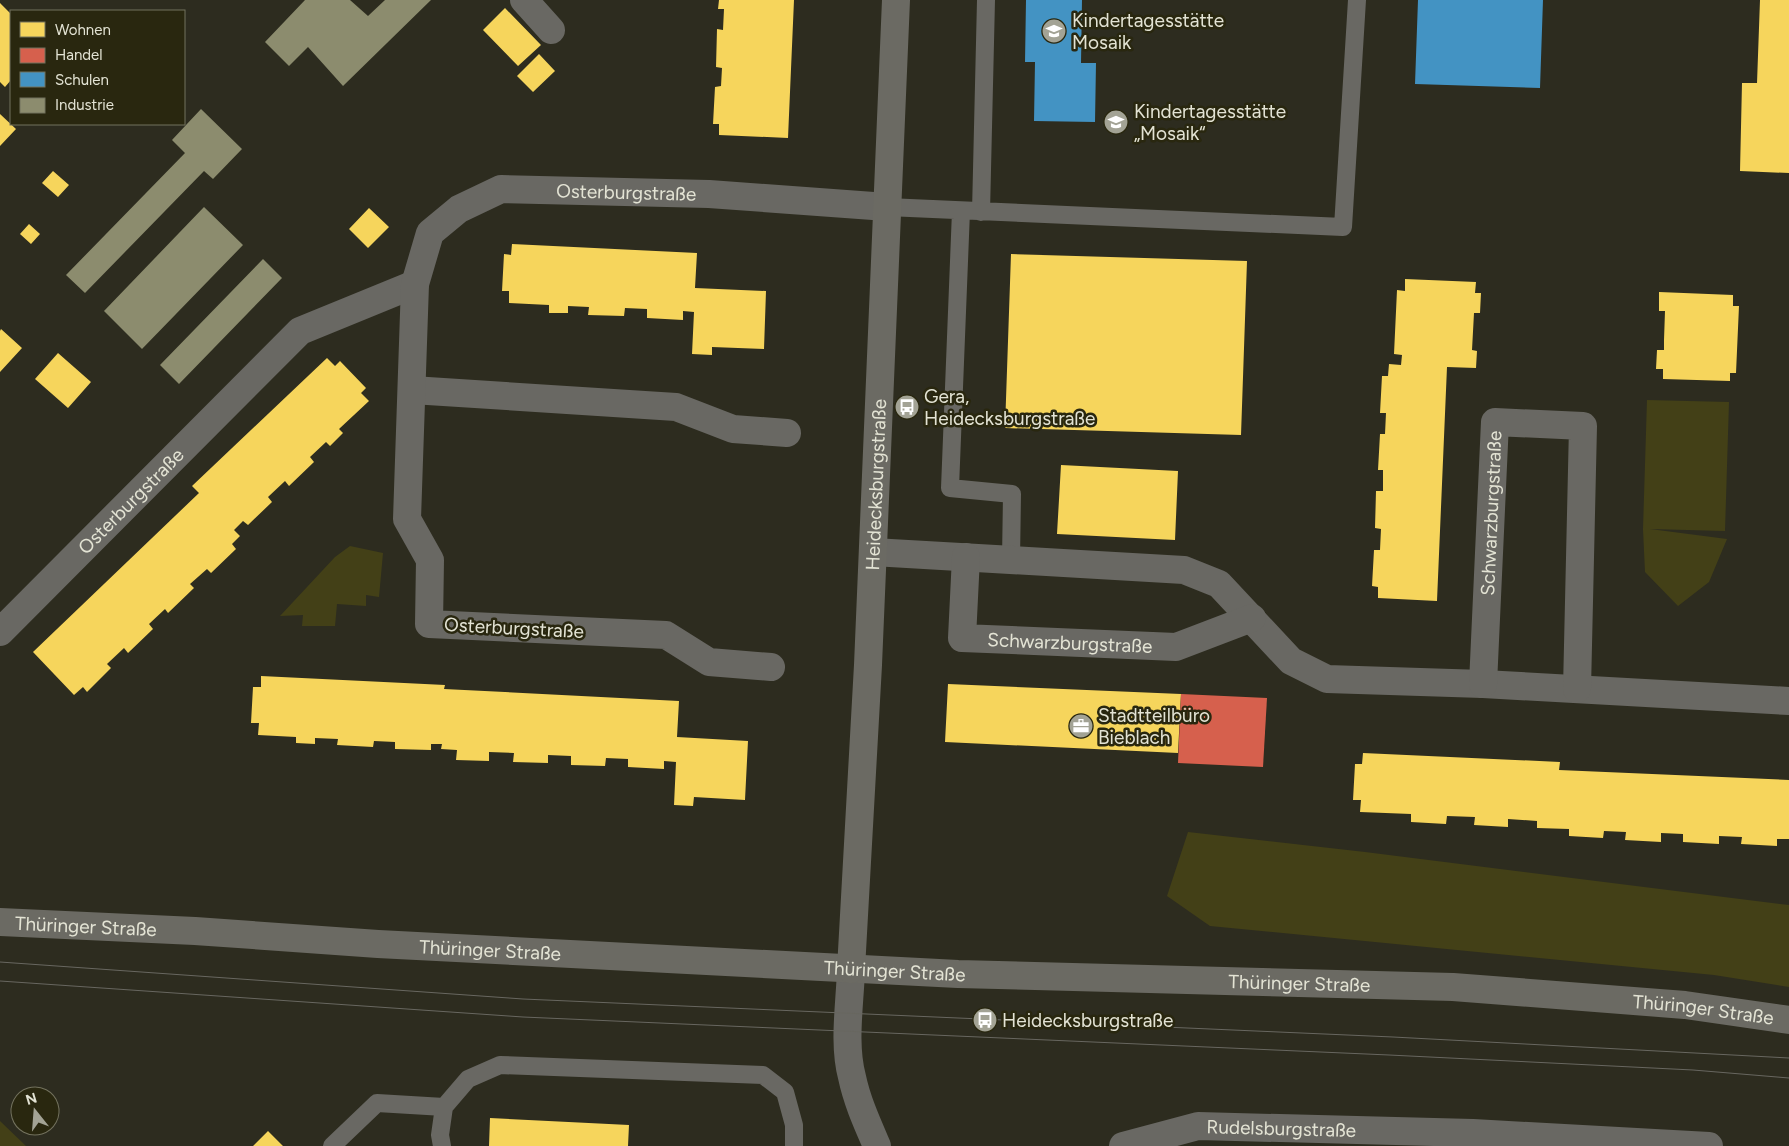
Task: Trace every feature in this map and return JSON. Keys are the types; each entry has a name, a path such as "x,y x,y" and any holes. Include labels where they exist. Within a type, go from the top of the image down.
{"main road":[{"name":"Heidecksburgstraße","path":"851,969 873,552 896,0"},
{"name":"Thüringer Straße","path":"0,922 195,931 378,944 958,974 1453,987 1685,1005 1789,1020"}],"street":[{"path":"524,0 551,30"},
{"name":"Osterburgstraße","path":"771,666 709,662 666,635 429,624 430,560 407,519 415,284 430,233 459,210 501,189 709,194 887,207"},
{"name":"Osterburgstraße","path":"0,633 300,331 415,284"},
{"path":"412,390 676,407 733,429 787,433"},
{"name":"Schwarzburgstraße","path":"1483,684 1495,422 1583,426 1577,689"},
{"path":"873,552 1184,570 1219,584 1291,661 1327,679 1483,684 1789,701"},
{"name":"Schwarzburgstraße","path":"966,557 962,638 1176,647 1252,618"},
{"path":"851,969 848,1032 851,1076 863,1114 877,1146"},
{"name":"Rudelsburgstraße","path":"1122,1146 1198,1126 1472,1140 1709,1146"}],"lane":[{"path":"981,212 986,0"},
{"path":"887,207 1343,227 1357,0"},
{"path":"961,211 950,488 1012,494 1011,560"},
{"path":"442,1146 440,1135 444,1107 468,1079 500,1064 763,1075 784,1092 794,1125 794,1146"},
{"path":"332,1146 377,1103 444,1107"}],"shaded area":[{"path":"1647,400 1729,402 1725,531 1650,529 1727,539 1709,582 1678,606 1645,572 1643,529"},
{"path":"350,546 383,553 379,597 366,595 366,606 337,604 335,626 302,626 303,615 280,616 335,557"},
{"path":"1188,832 1789,905 1789,987 1714,975 1210,926 1167,896"},
{"path":"0,1121 10,1131 10,1136 16,1136 26,1146 0,1146"}],"building: Wohnen":[{"path":"719,0 794,0 788,138 719,135 719,124 713,124 715,87 721,86 722,68 716,67 717,29 723,30 724,9 718,9"},
{"path":"1760,0 1789,0 1789,173 1740,171 1742,83 1757,83"},
{"path":"0,3 10,13 10,81 5,87 0,82"},
{"path":"505,8 541,45 518,66 483,30"},
{"path":"539,54 555,71 533,92 517,76"},
{"path":"0,114 16,129 0,146"},
{"path":"53,171 69,185 58,197 42,183"},
{"path":"369,208 389,227 368,248 349,229"},
{"path":"29,224 40,234 31,244 20,234"},
{"path":"512,244 697,253 695,288 766,291 764,349 712,347 712,355 692,354 694,312 683,311 683,320 647,318 647,309 625,308 624,316 588,315 589,307 568,306 568,313 549,313 549,305 509,303 509,291 502,291 504,254 511,255"},
{"path":"1011,254 1247,261 1241,435 1005,428"},
{"path":"1405,279 1476,282 1475,293 1481,293 1480,313 1474,313 1472,350 1477,351 1476,368 1447,367 1437,601 1378,598 1378,587 1372,586 1374,550 1380,550 1381,529 1375,528 1376,491 1383,491 1383,470 1378,470 1380,434 1385,434 1386,413 1380,413 1382,376 1388,376 1389,364 1401,365 1402,355 1394,354 1397,290 1405,291"},
{"path":"1659,292 1733,295 1733,306 1739,306 1736,373 1730,373 1730,381 1663,379 1663,369 1656,369 1657,350 1664,350 1665,311 1659,311"},
{"path":"1,329 22,348 0,372 0,331"},
{"path":"58,353 91,382 68,408 35,379"},
{"path":"327,358 335,366 340,361 366,388 361,393 369,401 339,429 343,433 330,446 326,442 310,457 314,462 289,486 285,481 268,497 272,502 248,525 243,521 234,530 240,536 232,544 236,549 211,573 207,569 190,584 194,588 168,613 165,609 149,624 153,629 128,653 124,648 107,664 111,668 87,692 83,687 74,695 33,652 199,493 192,486"},
{"path":"1061,465 1178,471 1175,540 1057,534"},
{"path":"261,676 445,685 444,689 679,701 677,737 748,741 745,800 694,797 693,806 674,805 676,762 664,761 664,769 628,767 628,759 606,758 605,766 571,765 571,756 548,755 548,763 513,762 514,753 489,752 489,761 456,760 457,750 441,749 442,744 431,744 431,750 395,749 395,742 374,741 373,747 337,745 338,739 315,738 315,744 296,743 296,737 258,735 259,723 251,723 253,687 261,687"},
{"path":"948,684 1181,694 1178,753 945,742"},
{"path":"1363,753 1560,762 1559,770 1789,780 1789,839 1777,839 1777,846 1741,844 1742,837 1719,836 1719,844 1683,842 1683,834 1661,833 1661,842 1625,840 1626,832 1604,831 1603,838 1569,836 1569,829 1537,828 1537,821 1508,819 1508,827 1474,825 1475,817 1447,816 1446,824 1411,822 1411,814 1360,812 1361,800 1353,800 1355,764 1362,764"},
{"path":"490,1118 629,1125 628,1146 489,1146"},
{"path":"268,1131 283,1146 253,1146"}],"building: Handel":[{"path":"1181,694 1267,698 1263,767 1178,763"}],"building: Schulen":[{"name":"Kindertagesstätte Mosaik","path":"1026,0 1082,0 1081,63 1096,63 1095,122 1034,121 1035,62 1025,62"},
{"path":"1418,0 1543,0 1540,88 1415,84"}],"building: Industrie":[{"path":"305,0 350,0 368,16 385,0 431,0 343,86 308,47 289,66 265,42"},
{"path":"201,109 242,149 213,179 204,171 85,293 66,275 185,153 172,140"},
{"path":"204,207 243,245 142,349 104,311"},
{"path":"263,259 282,278 179,384 160,365"}],"tram line":[{"path":"0,962 523,999 1393,1037 1789,1058"},
{"path":"0,981 523,1017 1389,1055 1693,1070 1789,1078"}],"place":[{"name":"Kindertagesstätte Mosaik","path":"1054,31"},
{"name":"Kindertagesstätte „Mosaik“","path":"1116,122"},
{"name":"Gera, Heidecksburgstraße","path":"907,407"},
{"name":"Stadtteilbüro Bieblach","path":"1081,726"},
{"name":"Heidecksburgstraße","path":"985,1020"}]}
